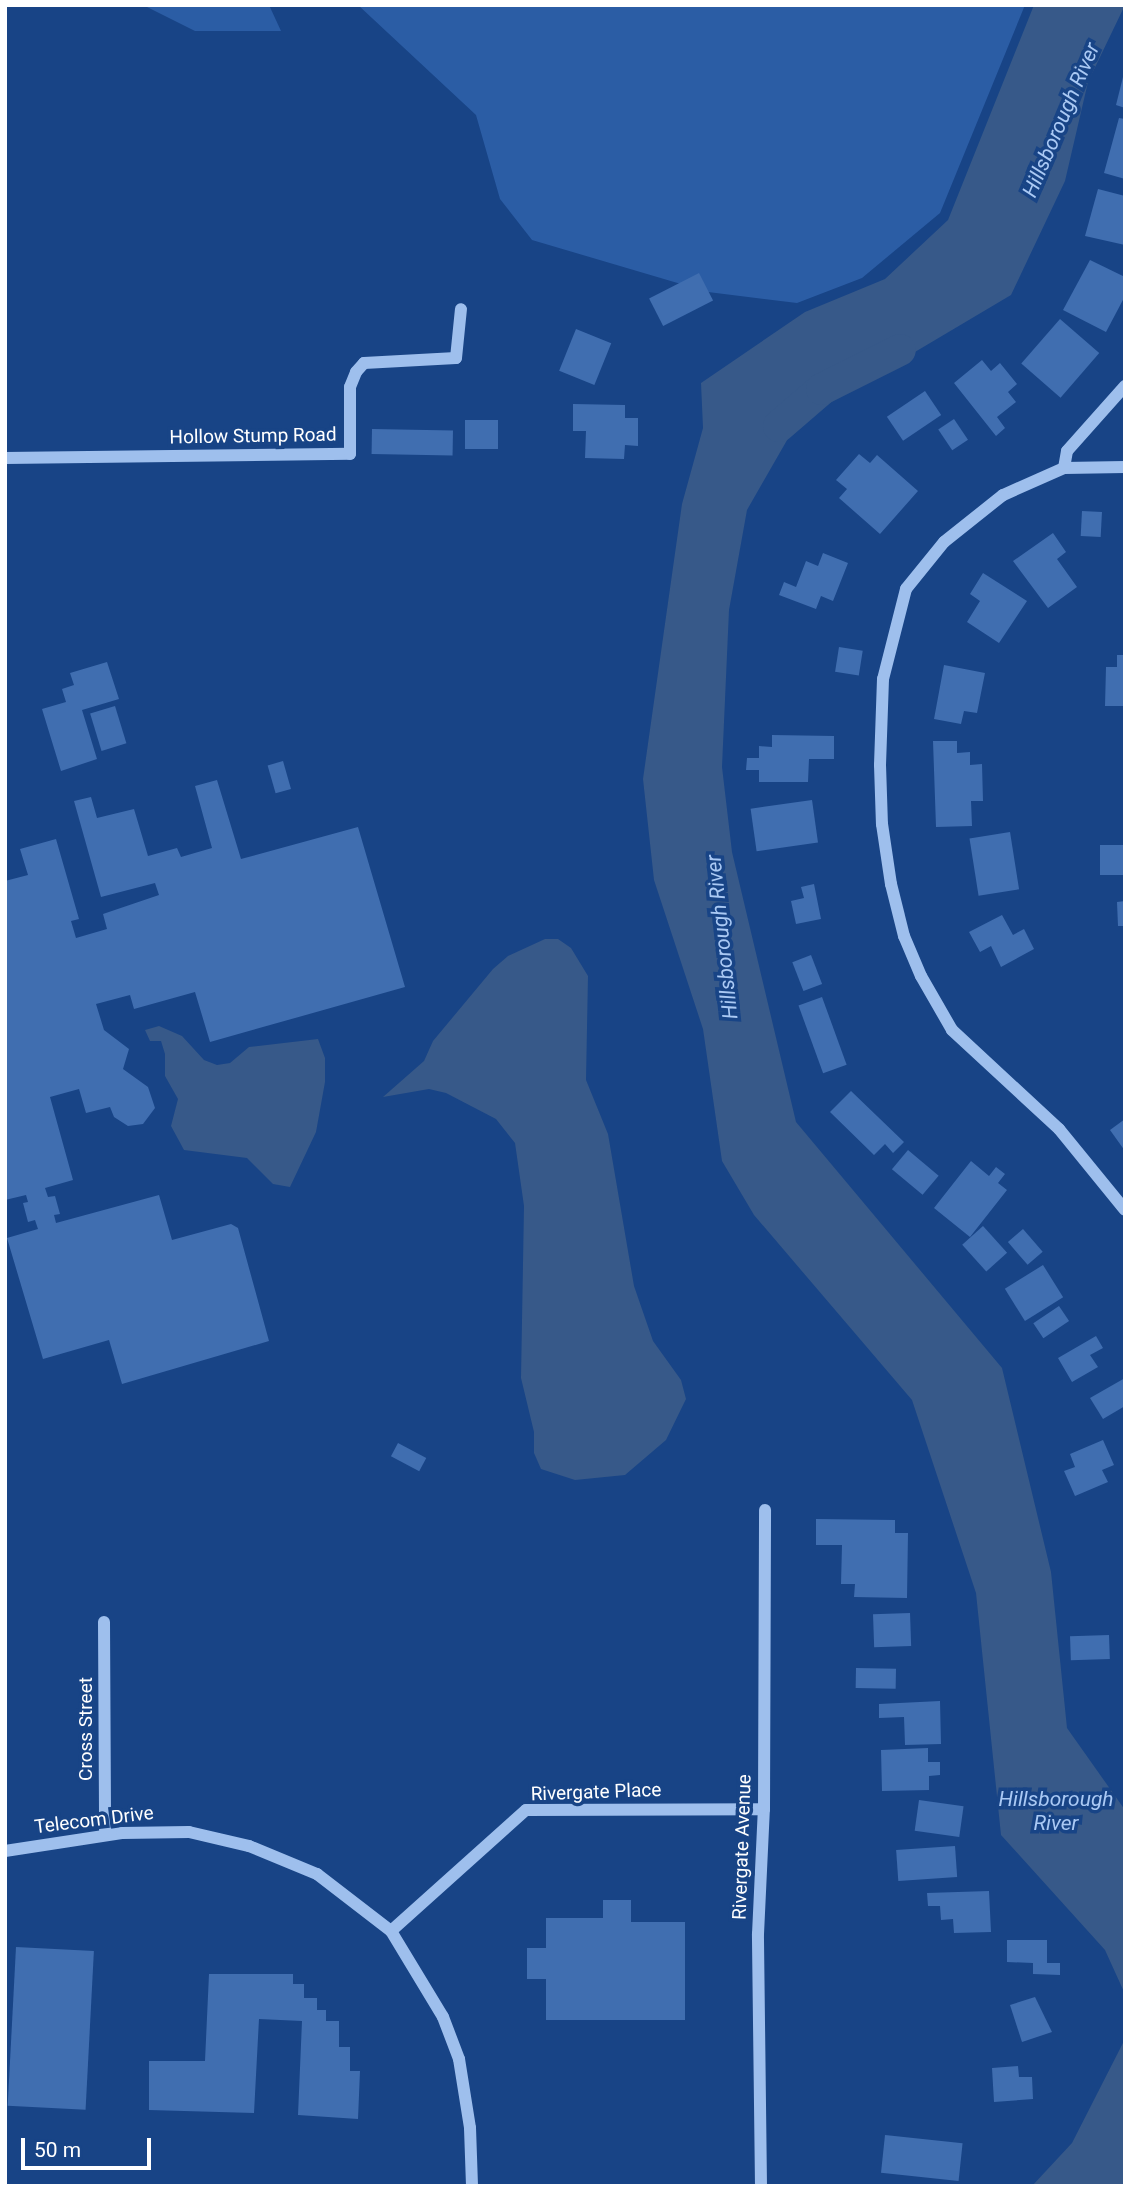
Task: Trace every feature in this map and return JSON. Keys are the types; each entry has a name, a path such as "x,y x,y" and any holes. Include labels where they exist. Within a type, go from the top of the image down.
{"street":[{"name":"Hollow Stump Road","path":"5,458 350,454 350,387 356,372 364,363 456,358 461,309"},
{"path":"1064,468 1067,451 1125,386"},
{"path":"1125,467 1064,468 1003,495 944,542 906,589 883,679 882,824 904,936 952,1030 1059,1129 1125,1210"},
{"name":"Rivergate Avenue","path":"761,2186 758,1934 764,1809 765,1510"},
{"name":"Cross Street","path":"104,1622 106,1835"},
{"name":"Rivergate Place","path":"391,1931 526,1810 764,1809"},
{"name":"Telecom Drive","path":"5,1852 106,1835 189,1832 249,1846 317,1874 391,1931 443,2017 459,2059 470,2128 471,2186"}],"shaded area":[{"path":"143,5 269,5 281,31 195,31"},
{"path":"358,5 1025,5 940,213 862,278 797,303 708,292 532,240 500,199 476,115"}],"water":[{"name":"Hillsborough River","path":"1034,5 1125,5 1088,82 1065,181 1011,295 893,365 825,374 747,510 729,610 722,767 732,852 796,1122 1002,1368 1051,1572 1067,1728 1125,1810 1125,1994 1105,1950 1001,1835 976,1593 912,1400 754,1215 722,1161 703,1029 654,880 643,779 682,504 703,428 701,383 805,312 885,279 948,220"},
{"path":"545,939 558,939 571,948 588,976 586,1080 608,1134 634,1286 653,1341 681,1380 686,1399 666,1440 625,1475 575,1480 541,1469 534,1453 534,1432 521,1378 524,1206 515,1143 496,1119 446,1093 429,1089 383,1097 424,1061 433,1041 493,969 508,956"},
{"path":"159,1026 182,1036 204,1060 217,1065 230,1063 249,1047 318,1039 325,1058 325,1082 316,1132 290,1187 273,1184 247,1158 184,1150 171,1126 178,1099 165,1076 165,1054 161,1041 150,1041 145,1030"},
{"path":"1125,2039 1125,2186 1032,2186 1072,2143"}],"building":[{"path":"1125,73 1125,108 1116,105"},
{"path":"1119,118 1125,119 1125,179 1104,173"},
{"path":"1098,189 1125,196 1125,245 1085,236"},
{"path":"1090,260 1125,277 1125,296 1106,332 1063,310"},
{"path":"699,273 713,301 663,326 649,298"},
{"path":"1060,319 1099,353 1061,398 1021,364"},
{"path":"576,329 611,343 594,385 559,371"},
{"path":"982,360 991,371 1000,363 1017,384 1008,392 1016,402 997,417 1005,428 996,436 954,383"},
{"path":"925,391 941,415 903,441 887,417"},
{"path":"573,404 625,405 625,418 638,418 638,446 625,445 624,459 585,458 586,431 573,431"},
{"path":"954,419 968,440 952,450 938,430"},
{"path":"465,420 498,420 498,449 465,449"},
{"path":"372,429 453,430 453,455 372,454"},
{"path":"859,454 870,463 877,455 918,491 880,534 839,498 847,489 836,480"},
{"path":"1082,511 1102,512 1101,537 1081,536"},
{"path":"1053,533 1066,552 1057,559 1077,587 1048,608 1013,561"},
{"path":"823,553 848,563 833,601 821,596 816,609 779,595 784,582 796,587 806,561 818,566"},
{"path":"983,573 1027,601 999,643 967,622 980,601 970,594"},
{"path":"839,647 863,651 859,675 835,672"},
{"path":"1117,655 1125,655 1125,706 1105,706 1106,667 1117,667"},
{"path":"107,662 119,699 82,710 97,759 61,771 42,709 66,702 62,689 74,685 70,673"},
{"path":"944,665 985,673 977,713 964,711 961,724 934,719"},
{"path":"115,706 126,743 102,751 90,714"},
{"path":"772,735 834,736 834,759 809,759 808,782 759,782 759,770 746,770 747,758 759,758 759,746 772,747"},
{"path":"933,741 957,741 957,753 970,752 970,765 982,764 983,801 971,801 972,826 936,827"},
{"path":"283,761 291,789 276,793 268,765"},
{"path":"217,780 241,859 358,827 405,987 210,1042 195,992 134,1009 130,995 96,1004 104,1030 129,1049 123,1069 148,1087 155,1108 143,1124 128,1126 114,1117 110,1107 86,1113 79,1089 50,1097 73,1180 45,1188 48,1197 55,1196 60,1214 54,1215 56,1223 159,1195 172,1240 231,1224 238,1228 269,1341 122,1384 109,1340 43,1359 7,1238 38,1229 35,1220 28,1222 23,1203 28,1202 26,1195 5,1200 5,881 28,875 20,849 56,839 79,919 71,921 76,938 107,929 103,914 159,895 155,883 101,897 74,801 91,797 97,818 134,809 148,856 177,848 181,857 212,848 195,786"},
{"path":"812,800 818,843 757,851 751,809"},
{"path":"1010,832 1019,889 979,896 970,838"},
{"path":"1100,845 1125,845 1125,875 1100,875"},
{"path":"814,884 821,919 796,924 791,901 804,898 801,887"},
{"path":"1125,901 1125,926 1118,926 1117,902"},
{"path":"1002,915 1013,935 1024,929 1034,949 1001,967 991,946 980,952 969,932"},
{"path":"811,955 822,984 803,991 792,962"},
{"path":"822,997 847,1065 823,1073 799,1006"},
{"path":"851,1091 904,1142 893,1153 885,1144 874,1155 830,1112"},
{"path":"1125,1119 1125,1151 1110,1130"},
{"path":"908,1150 939,1176 923,1195 892,1169"},
{"path":"971,1161 989,1176 996,1167 1005,1174 998,1183 1007,1190 970,1237 934,1208"},
{"path":"983,1226 1007,1253 986,1271 962,1245"},
{"path":"1023,1229 1043,1252 1028,1265 1008,1242"},
{"path":"1043,1265 1063,1297 1025,1321 1005,1289"},
{"path":"1059,1306 1069,1321 1043,1338 1033,1323"},
{"path":"1096,1336 1103,1348 1090,1355 1098,1367 1072,1382 1058,1358"},
{"path":"1125,1378 1125,1406 1103,1419 1090,1398"},
{"path":"1103,1440 1114,1465 1102,1470 1108,1482 1075,1496 1064,1471 1075,1467 1070,1454"},
{"path":"398,1443 426,1458 419,1471 391,1456"},
{"path":"816,1519 895,1520 895,1533 908,1533 907,1598 854,1597 855,1584 841,1584 842,1545 816,1545"},
{"path":"910,1613 911,1646 874,1647 873,1614"},
{"path":"1109,1635 1110,1659 1071,1660 1070,1636"},
{"path":"856,1668 896,1669 896,1689 856,1688"},
{"path":"940,1701 941,1744 905,1745 904,1717 879,1718 879,1704"},
{"path":"928,1748 928,1762 940,1762 940,1775 929,1776 929,1790 882,1791 881,1750"},
{"path":"919,1800 964,1806 959,1837 915,1831"},
{"path":"955,1846 957,1877 898,1881 896,1850"},
{"path":"989,1891 991,1932 954,1933 953,1919 941,1920 940,1906 928,1906 927,1893"},
{"path":"603,1900 631,1900 631,1922 685,1922 685,2020 546,2020 546,1979 527,1979 527,1948 546,1948 546,1918 603,1918"},
{"path":"1007,1940 1047,1940 1047,1963 1060,1963 1060,1975 1033,1974 1033,1963 1007,1962"},
{"path":"16,1947 94,1951 86,2110 8,2106"},
{"path":"209,1974 293,1974 293,1984 304,1984 304,1998 317,1998 317,2010 326,2010 326,2021 339,2021 339,2047 350,2047 350,2071 360,2071 358,2119 298,2115 302,2021 259,2019 254,2113 149,2110 149,2061 205,2061"},
{"path":"1035,1997 1052,2032 1022,2042 1010,2005"},
{"path":"1018,2066 1019,2077 1032,2077 1033,2099 994,2102 992,2068"},
{"path":"885,2135 963,2143 959,2181 881,2173"}],"waterway":[{"name":"Hillsborough River","path":"779,426 822,389 900,350"}]}
